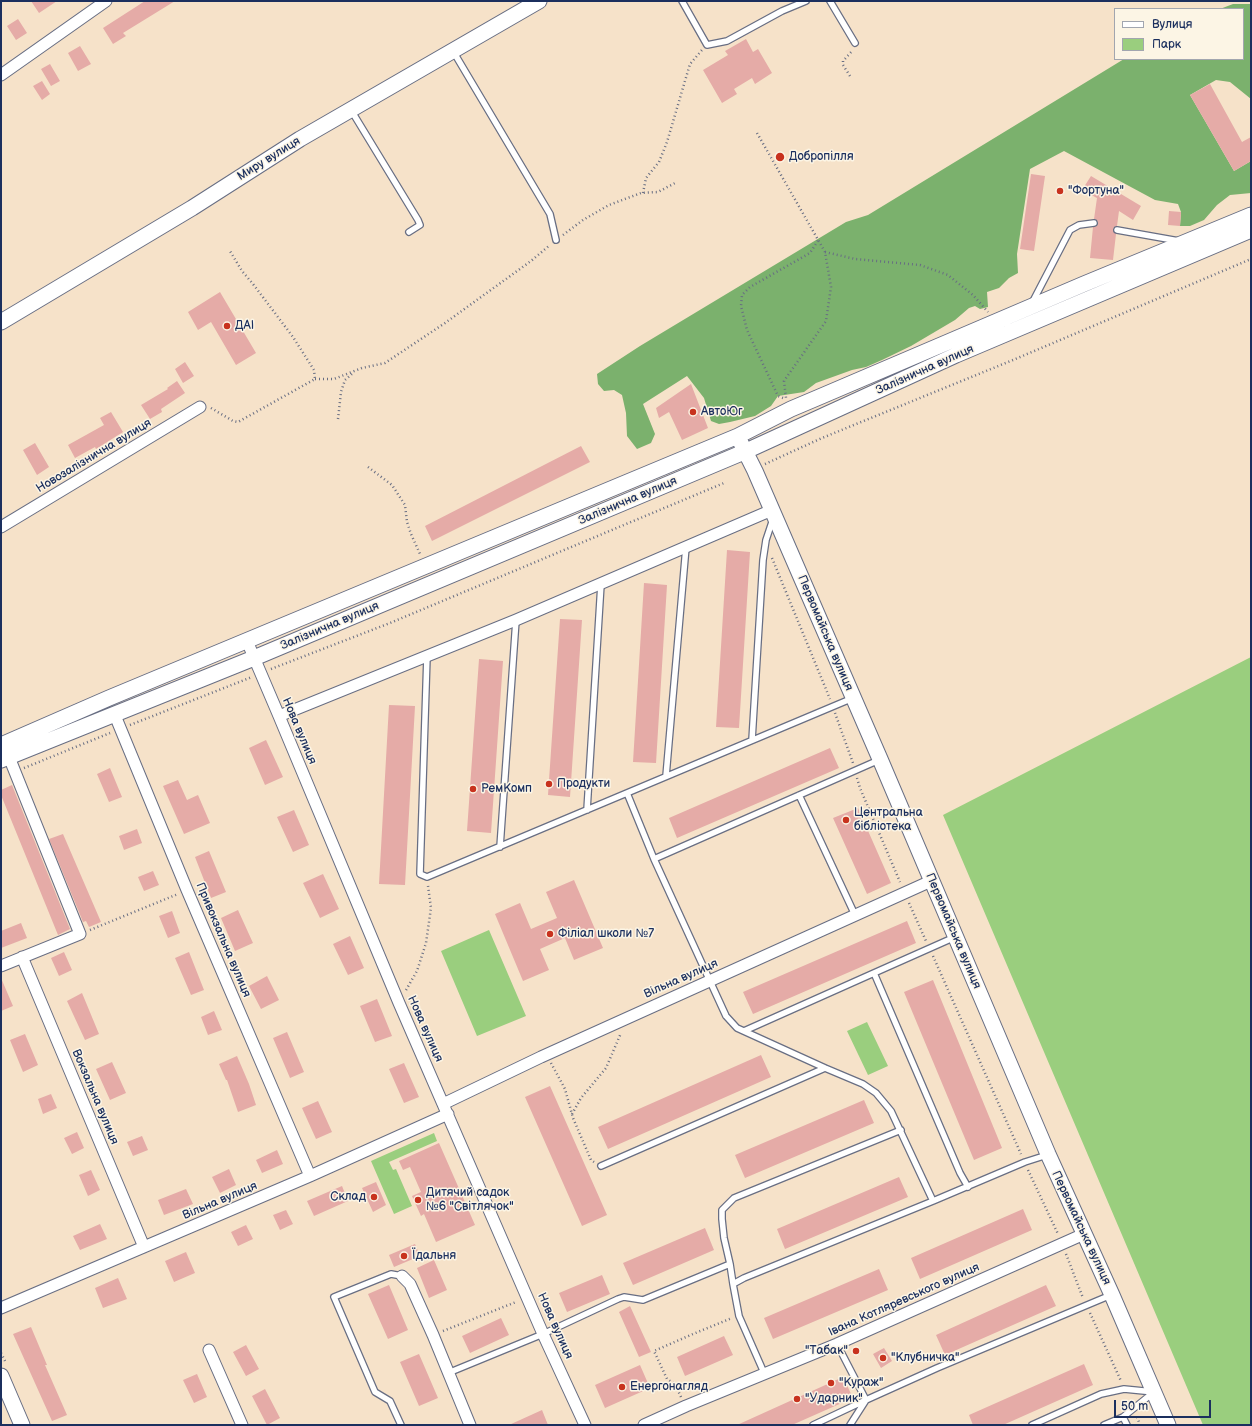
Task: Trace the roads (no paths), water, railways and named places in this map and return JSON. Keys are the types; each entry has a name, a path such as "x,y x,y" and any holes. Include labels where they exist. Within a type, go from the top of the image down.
{"main road":[{"name":"Миру вулиця","path":"1,322 192,208 300,139 539,1"},
{"name":"Залізнична вулиця","path":"4,754 109,698 247,642 738,436 791,409 996,321 1251,215"},
{"name":"Залізнична вулиця","path":"4,754 114,714 254,658 744,452 956,355 1251,230"},
{"name":"Первомайська вулиця","path":"738,436 744,452 755,471 880,759 1048,1154 1112,1295 1168,1425"},
{"path":"1,1376 5,1397 22,1425"}],"street":[{"path":"1,75 106,1"},
{"name":"Новозалізнична вулиця","path":"1,527 200,407"},
{"path":"279,716 516,620 686,547 773,512"},
{"name":"Нова вулиця","path":"247,642 399,1003 543,1334 585,1425"},
{"name":"Привокзальна вулиця","path":"114,714 187,890 310,1176"},
{"path":"1,966 80,934 16,771 4,754"},
{"name":"Вільна вулиця","path":"443,1104 624,1019 931,881"},
{"name":"Вокзальна вулиця","path":"22,957 144,1247"},
{"name":"Вільна вулиця","path":"1,1308 310,1176 448,1114"},
{"name":"Івана Котляревського вулиця","path":"644,1425 686,1406 838,1344 1084,1234"},
{"path":"402,1276 410,1284 470,1425"},
{"path":"209,1350 242,1425"}],"lane":[{"path":"682,1 707,44 726,40 782,11 806,1"},
{"path":"830,1 855,44"},
{"path":"453,51 550,214 556,240"},
{"path":"350,110 418,220 420,225 409,232"},
{"path":"1030,307 1070,230 1079,225 1094,223"},
{"path":"1116,230 1186,242"},
{"path":"752,740 763,560 773,512"},
{"path":"666,776 686,547"},
{"path":"587,810 601,584"},
{"path":"500,846 516,620"},
{"path":"427,656 420,874 427,877 853,698"},
{"path":"654,859 880,759"},
{"path":"628,793 654,859 726,1016 737,1028 863,1084 876,1093 890,1111 901,1130 933,1202"},
{"path":"799,795 855,915"},
{"path":"744,1031 874,972 955,938"},
{"path":"874,972 960,1173 968,1187"},
{"path":"601,1166 825,1068"},
{"path":"765,1375 738,1316 730,1264 724,1238 722,1210 734,1198 901,1130"},
{"path":"733,1284 744,1278 933,1202 1025,1162 1048,1154"},
{"path":"448,1373 543,1334 618,1299 624,1297 643,1300 730,1264"},
{"path":"401,1425 390,1401 375,1392 334,1297 391,1274 402,1276"},
{"path":"814,1425 937,1368 1112,1295"},
{"path":"838,1344 866,1400"},
{"path":"1032,1425 1101,1394 1124,1389 1154,1392"},
{"path":"1104,1425 1123,1416 1154,1392"},
{"path":"850,1425 866,1400"},
{"path":"1123,1416 1127,1425"}],"place":[{"name":"Добропілля","path":"780,157"},
{"name":"\"Фортуна\"","path":"1060,191"},
{"name":"ДАІ","path":"227,326"},
{"name":"АвтоЮг","path":"693,412"},
{"name":"Продукти","path":"549,784"},
{"name":"РемКомп","path":"473,789"},
{"name":"Центральна бібліотека","path":"846,820"},
{"name":"Філіал школи №7","path":"550,934"},
{"name":"Склад","path":"374,1197"},
{"name":"Дитячий садок №6 \"Світлячок\"","path":"418,1200"},
{"name":"Їдальня","path":"404,1256"},
{"name":"\"Табак\"","path":"856,1351"},
{"name":"\"Клубничка\"","path":"883,1358"},
{"name":"\"Кураж\"","path":"831,1383"},
{"name":"Енергонагляд","path":"622,1387"},
{"name":"\"Ударник\"","path":"797,1399"}]}
